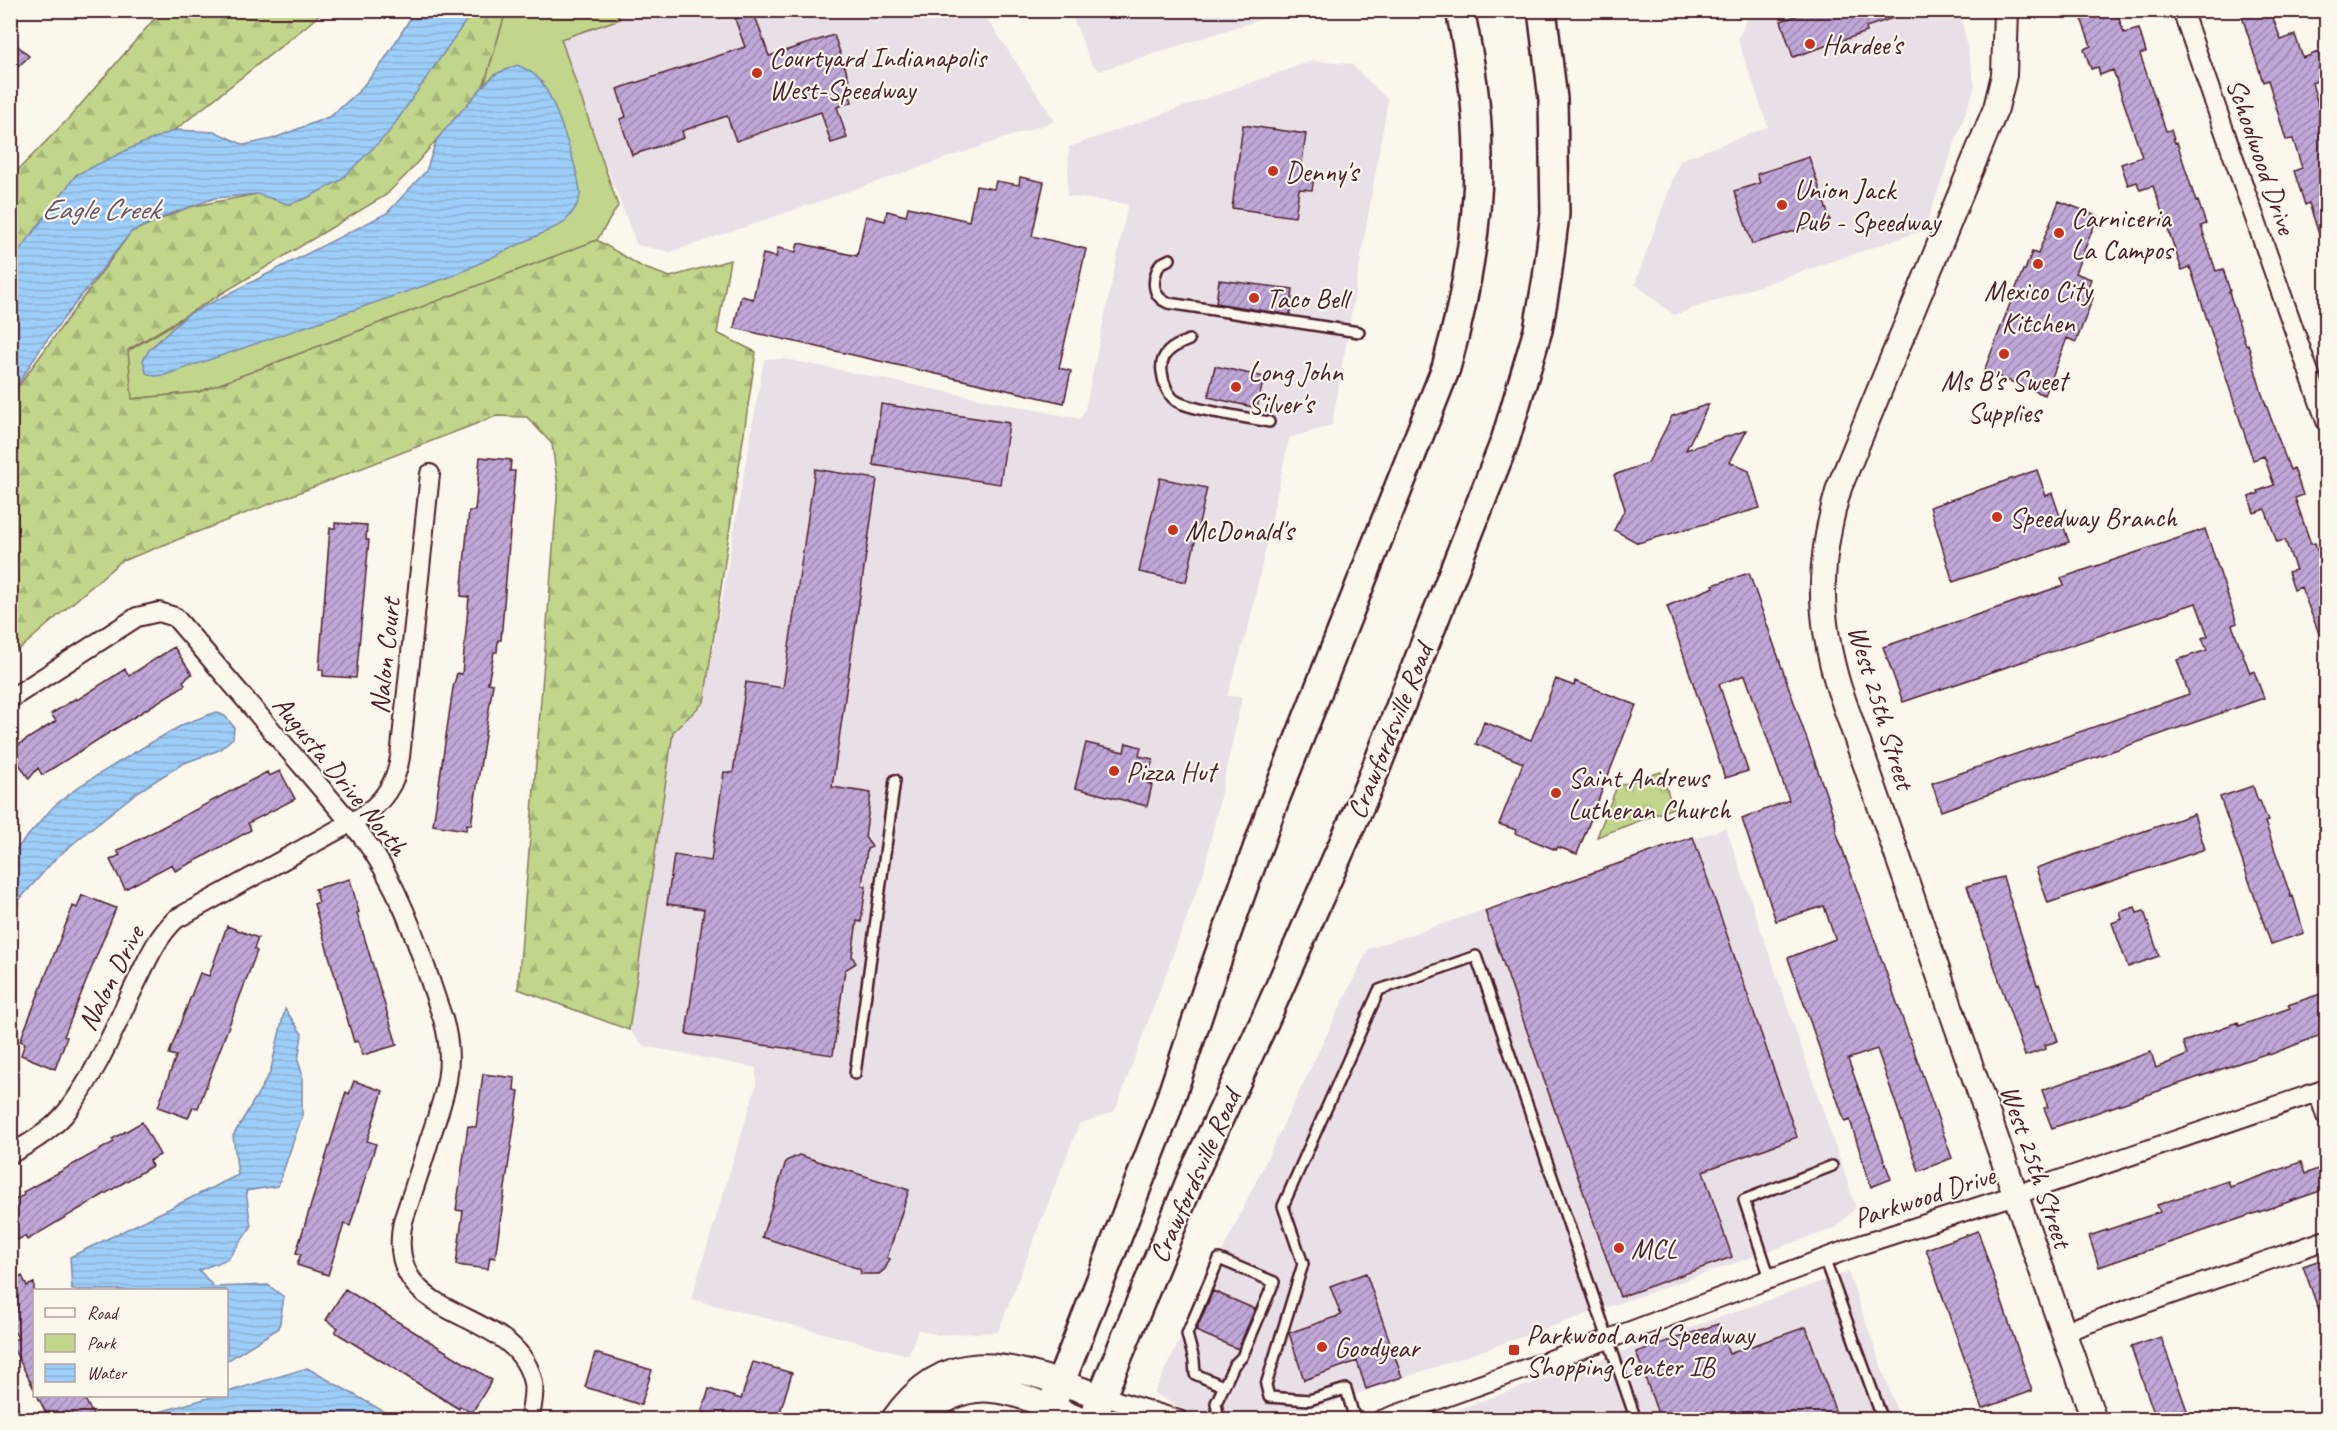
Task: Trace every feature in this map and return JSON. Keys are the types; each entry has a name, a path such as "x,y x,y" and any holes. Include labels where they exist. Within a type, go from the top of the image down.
{"main road":[{"name":"Crawfordsville Road","path":"1052,1404 1165,1115 1272,807 1446,368 1456,333 1470,260 1478,158 1474,89 1460,10"},
{"name":"Crawfordsville Road","path":"1096,1408 1191,1179 1265,1020 1370,783 1505,441 1538,330 1555,214 1553,99 1542,10"}],"street":[{"name":"West 25th Street","path":"2006,10 2002,89 1839,488 1827,533 1822,598 1829,654 1839,688 2094,1419"},
{"name":"Schoolwood Drive","path":"2182,10 2326,421"},
{"name":"Nalon Court","path":"350,823 372,809 383,798 399,765 430,474"},
{"name":"Augusta Drive North","path":"10,699 137,617 159,612 175,617 384,866 401,899 443,1019 449,1041 450,1056 447,1087 403,1221 399,1239 402,1258 413,1284 427,1297 501,1337 520,1353 533,1384 530,1419"},
{"name":"Nalon Drive","path":"10,1154 37,1138 52,1125 68,1110 84,1088 155,944 168,926 189,910 350,823"},
{"path":"2322,1090 2326,1116"},
{"name":"Parkwood Drive","path":"1381,1419 1609,1339 1824,1258 2322,1090"},
{"path":"2063,1332 2326,1240"},
{"path":"893,1419 915,1392 944,1373 957,1369 991,1366 1011,1369 1052,1404 1081,1419"},
{"path":"922,1419 946,1398 956,1393 980,1388 993,1388 1052,1404 1179,1419"},
{"path":"10,1415 13,1419"}],"lane":[{"path":"1170,259 1160,264 1154,287 1161,300 1168,303 1359,332"},
{"path":"1189,340 1172,347 1165,355 1161,367 1170,395 1177,402 1269,422"},
{"path":"855,1074 895,780"},
{"path":"1355,1419 1346,1389 1309,1400 1269,1397 1266,1384 1303,1264 1283,1206 1379,990 1476,956 1636,1419"},
{"path":"1770,1278 1744,1200 1832,1166"},
{"path":"1824,1258 1883,1419"},
{"path":"1219,1419 1216,1403 1234,1365 1242,1357 1274,1282 1219,1259 1187,1334 1195,1374 1223,1386"}],"shaded area":[{"path":"615,11 982,11 1055,121 671,252 637,245 584,110 561,39 620,19"},
{"path":"1070,11 1287,11 1099,71 1091,63"},
{"path":"1750,11 1960,11 1975,86 1924,230 1674,315 1635,284 1680,160 1768,127 1738,40"},
{"path":"1312,61 1351,64 1388,100 1332,425 1289,438 1250,621 1227,696 1242,697 1204,871 1115,1111 1079,1124 998,1332 939,1335 918,1330 908,1355 691,1299 756,1086 756,1068 644,1046 629,1030 673,732 704,702 764,359 785,359 1080,419 1085,410 1128,204 1067,196 1069,147"},
{"path":"1726,828 1856,1207 1836,1228 1322,1406 1228,1416 1185,1410 1154,1393 1368,949"},
{"path":"1848,1272 1900,1419 1428,1420"}],"green space":[{"path":"161,11 323,11 175,130 76,175 11,264 11,177 70,117"},
{"path":"471,11 506,11 484,85 408,173 386,195 128,350 132,399 199,392 597,240 642,267 670,277 730,260 717,333 756,352 704,702 673,732 629,1030 518,989 558,486 552,444 527,417 496,416 120,562 11,654 11,396 131,232 189,207 257,194 468,18"},
{"path":"506,11 615,11 620,19 561,39 618,206 597,240 199,392 131,399 128,351 185,317 149,350 560,125 542,82 496,74 484,85"},
{"path":"1661,772 1673,808 1597,837 1617,786"}],"water":[{"name":"Eagle Creek","path":"415,11 471,11 389,132 341,180 305,199 288,204 257,194 215,198 170,214 131,232 43,345 11,395 11,262 76,175 131,148 175,130 216,132 244,145 272,139 331,116 358,92 383,62"},
{"path":"517,65 535,75 546,89 571,153 580,195 576,207 564,223 455,275 165,375 154,376 146,373 143,360 149,350 187,315 387,213 426,171 437,139 484,85 496,74"},
{"path":"216,712 225,716 234,727 233,738 219,750 182,764 136,793 93,827 56,858 20,899 11,922 11,855 54,806 81,785 147,745 184,724"},
{"path":"285,1009 302,1034 298,1061 302,1073 302,1116 278,1186 246,1191 251,1227 228,1259 199,1270 214,1287 268,1285 284,1297 279,1328 228,1360 228,1289 72,1289 70,1257 238,1175 233,1136 270,1073"},
{"path":"307,1368 397,1419 144,1419 145,1416 212,1397 228,1397 228,1392"}],"building":[{"name":"Hardee's","path":"1813,10 1905,10 1905,14 1866,27 1867,32 1793,57 1781,21"},
{"path":"2104,10 2116,10 2124,33 2139,29 2146,52 2140,54 2166,131 2171,130 2175,143 2177,142 2196,202 2198,201 2206,224 2201,226 2216,271 2223,269 2262,394 2290,470 2294,468 2303,495 2295,498 2311,544 2315,543 2326,578 2325,649 2301,587 2294,590 2288,572 2296,570 2285,540 2277,542 2265,509 2254,513 2249,497 2274,485 2264,456 2253,460 2190,267 2182,270 2153,186 2140,190 2137,182 2128,185 2121,164 2142,157 2113,70 2100,75 2098,67 2091,69 2084,49 2091,46 2081,18"},
{"path":"2240,10 2270,10 2281,40 2295,35 2303,58 2318,52 2326,77 2312,83 2326,133 2326,143 2322,144 2326,158 2326,247 2323,247 2309,203 2305,205 2294,171 2302,168 2293,139 2286,140 2268,80 2263,82"},
{"name":"Courtyard Indianapolis West-Speedway","path":"754,13 769,56 834,35 852,88 848,89 852,102 837,107 847,138 831,143 821,112 736,141 727,116 682,131 684,138 632,155 620,119 626,117 617,89 745,47 735,19"},
{"path":"10,39 29,56 10,75"},
{"name":"Denny's","path":"1243,125 1306,134 1301,170 1315,172 1312,190 1299,189 1295,217 1232,208"},
{"name":"Union Jack Pub - Speedway","path":"1809,157 1830,220 1752,244 1734,191 1760,183 1757,174"},
{"path":"1020,177 1044,182 1032,236 1086,249 1059,368 1071,371 1064,403 734,328 741,296 753,299 763,254 776,257 778,248 796,252 798,243 857,256 866,216 885,221 887,211 906,216 908,207 969,221 976,186 994,189 996,181 1019,185"},
{"path":"2059,201 2098,216 2075,273 2091,279 2085,295 2093,298 2076,342 2067,338 2045,395 1984,371 2023,270 2032,252 2038,254"},
{"name":"Taco Bell","path":"1219,280 1293,289 1290,315 1216,303"},
{"name":"Long John Silver's","path":"1215,366 1264,377 1257,408 1208,397"},
{"path":"881,404 1009,423 1000,484 873,465"},
{"path":"1709,404 1686,450 1747,430 1730,462 1749,471 1760,508 1638,543 1614,530 1625,509 1614,475 1648,463 1672,416"},
{"path":"480,457 511,460 510,471 515,471 501,640 498,640 497,652 494,652 488,683 493,684 471,825 467,824 466,830 433,825 453,688 457,673 462,674 469,597 461,596 469,511 475,511"},
{"path":"815,469 877,479 832,787 871,793 865,837 872,847 867,849 862,886 866,886 861,922 857,921 852,956 856,963 845,970 833,1055 686,1034 704,909 667,904 674,855 711,861 724,772 733,773 746,682 783,688"},
{"name":"Speedway Branch","path":"2037,470 2046,496 2052,493 2069,542 1953,582 1930,507"},
{"path":"1160,478 1207,488 1186,582 1139,572"},
{"path":"335,523 367,525 366,540 369,540 356,678 323,676 323,670 319,670 330,528 335,528"},
{"path":"2205,529 2237,623 2232,625 2250,673 2254,671 2264,698 1941,811 1932,783 2189,694 2177,660 2207,650 2202,638 2208,636 2196,603 1903,702 1883,647 2064,585 2061,578"},
{"path":"1749,573 1835,820 1836,831 1952,1158 1919,1171 1877,1049 1848,1059 1891,1179 1871,1187 1850,1120 1845,1122 1788,958 1835,939 1824,906 1776,921 1742,819 1789,800 1745,675 1719,684 1748,771 1725,778 1667,606 1714,587 1713,585"},
{"path":"174,647 192,674 183,681 185,685 42,775 38,768 29,779 10,750 56,721 51,714 76,698 77,700 125,669 129,676"},
{"name":"Saint Andrews Lutheran Church","path":"1556,679 1574,686 1575,681 1636,705 1577,854 1558,847 1556,850 1499,824 1523,763 1476,744 1484,722 1531,740"},
{"name":"Pizza Hut","path":"1086,743 1124,752 1126,743 1141,747 1139,756 1153,759 1147,783 1152,785 1147,806 1075,788"},
{"path":"280,771 295,799 248,823 251,830 201,858 175,871 172,864 125,889 110,860 120,855 117,851 267,772 269,776"},
{"path":"2253,786 2268,821 2265,822 2291,897 2293,896 2304,933 2271,944 2220,797"},
{"path":"2194,814 2205,849 2048,903 2036,868"},
{"path":"1693,837 1797,1137 1703,1171 1732,1257 1620,1297 1485,911"},
{"path":"2003,877 2037,985 2039,984 2058,1041 2045,1045 2046,1049 2025,1056 1967,886"},
{"path":"350,879 359,912 357,913 397,1045 363,1055 358,1041 354,1042 314,904 319,902 315,889"},
{"path":"82,895 116,908 64,1036 67,1037 55,1069 21,1055 25,1043 20,1041 73,906 77,908"},
{"path":"2135,907 2137,913 2144,911 2159,956 2128,967 2112,923 2122,919 2120,912"},
{"path":"227,926 258,938 254,949 257,951 198,1108 193,1107 188,1118 158,1107 176,1056 169,1054 179,1027 200,973 209,976"},
{"path":"2326,992 2326,1033 2269,1055 2268,1053 2052,1128 2044,1108 2048,1107 2042,1090 2151,1052 2156,1068 2187,1055 2183,1042 2238,1022 2239,1026"},
{"path":"483,1074 515,1078 514,1090 519,1091 495,1258 490,1257 488,1269 456,1265 463,1211 456,1210 468,1126 476,1127"},
{"path":"354,1081 383,1091 367,1141 376,1144 350,1226 344,1224 328,1275 297,1265 301,1254 296,1253 346,1092 349,1094"},
{"path":"142,1122 160,1155 149,1161 152,1166 27,1240 25,1236 10,1244 10,1203 24,1195 23,1192 114,1142 112,1139"},
{"path":"799,1155 909,1190 887,1258 890,1259 885,1269 879,1274 861,1274 860,1269 762,1237 786,1161"},
{"path":"2301,1162 2305,1174 2320,1168 2326,1189 2099,1267 2089,1236 2160,1212 2157,1205 2228,1181 2230,1187"},
{"path":"1978,1231 2032,1391 1982,1409 1926,1249"},
{"path":"2326,1258 2326,1325 2324,1325 2303,1266"},
{"path":"1366,1273 1402,1377 1366,1389 1357,1361 1304,1380 1289,1333 1341,1315 1330,1286"},
{"path":"22,1276 27,1286 34,1283 33,1387 10,1342 18,1338 10,1324 10,1282"},
{"path":"345,1289 492,1380 472,1413 460,1406 459,1409 335,1332 338,1328 326,1320"},
{"path":"1213,1291 1255,1309 1238,1349 1196,1331"},
{"path":"1718,1324 1729,1354 1806,1327 1838,1419 1660,1419 1636,1352"},
{"path":"2161,1337 2190,1419 2156,1419 2131,1347"},
{"path":"595,1353 652,1370 641,1405 585,1387"},
{"path":"753,1362 792,1373 778,1419 726,1419 702,1412 709,1389 741,1399"},
{"path":"38,1397 84,1397 95,1419 56,1419 54,1416 49,1419"}],"place":[{"name":"Hardee's","path":"1810,44"},
{"name":"Courtyard Indianapolis West-Speedway","path":"757,73"},
{"name":"Denny's","path":"1273,171"},
{"name":"Union Jack Pub - Speedway","path":"1782,205"},
{"name":"Carniceria La Campos","path":"2059,233"},
{"name":"Mexico City Kitchen","path":"2038,264"},
{"name":"Taco Bell","path":"1254,298"},
{"name":"Ms B's Sweet Supplies","path":"2004,354"},
{"name":"Long John Silver's","path":"1236,387"},
{"name":"Speedway Branch","path":"1997,517"},
{"name":"McDonald's","path":"1173,530"},
{"name":"Pizza Hut","path":"1114,771"},
{"name":"Saint Andrews Lutheran Church","path":"1556,793"},
{"name":"MCL","path":"1619,1248"},
{"name":"Goodyear","path":"1322,1347"},
{"name":"Parkwood and Speedway Shopping Center IB","path":"1514,1350"}]}
